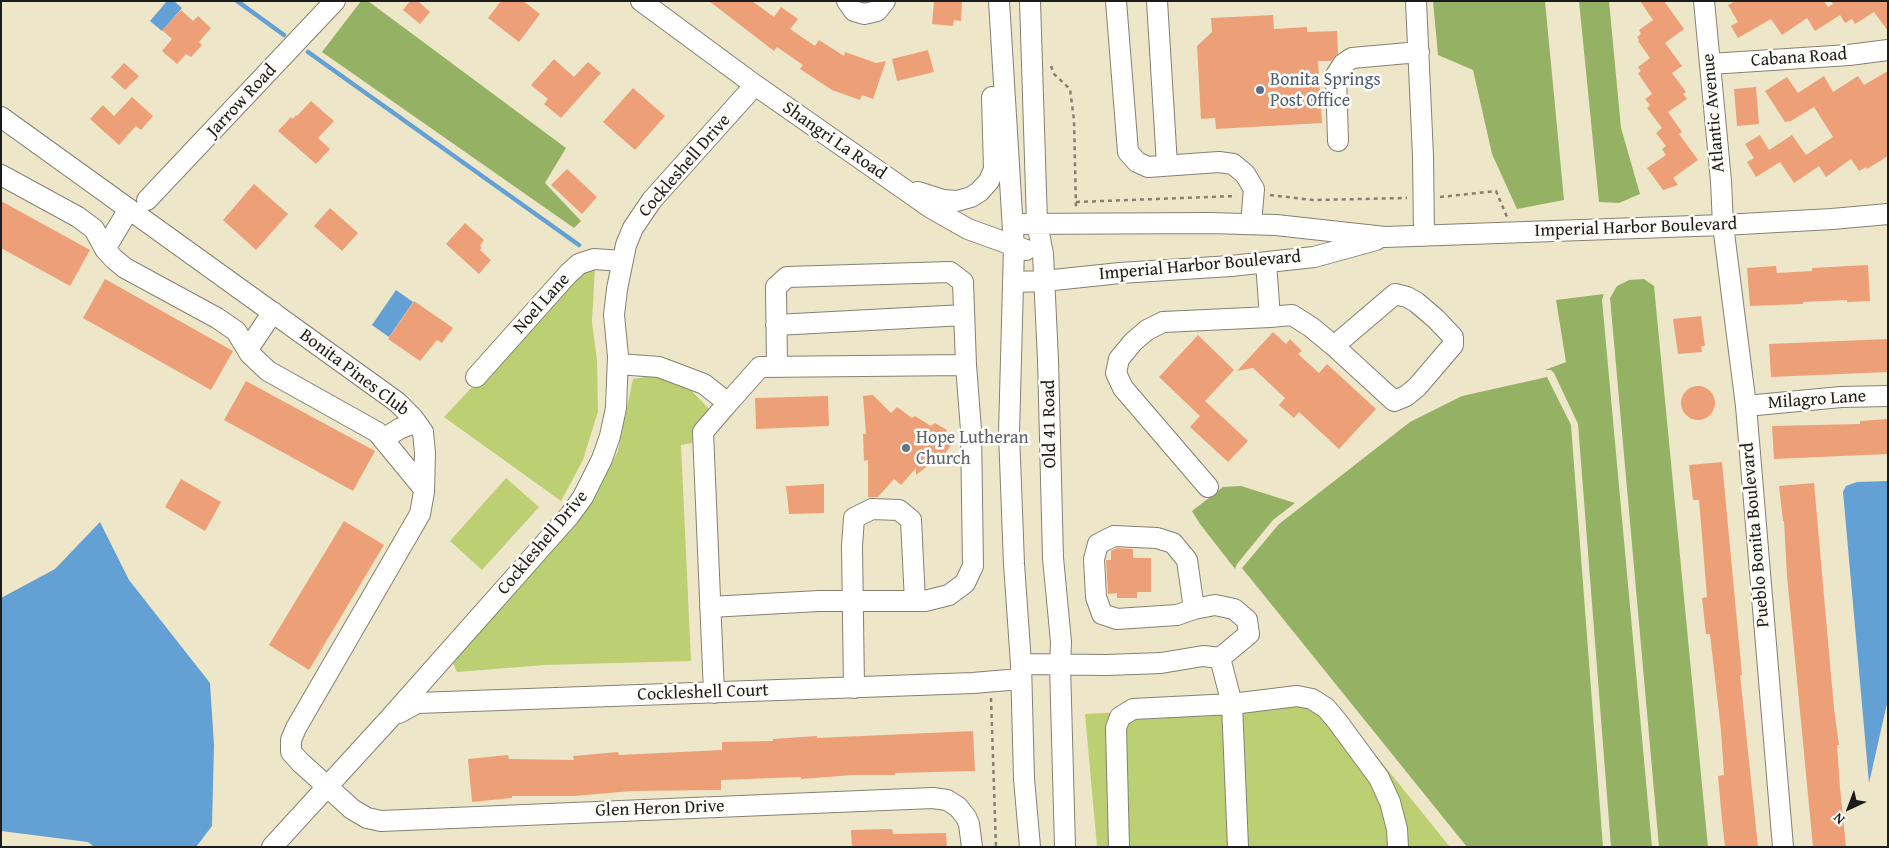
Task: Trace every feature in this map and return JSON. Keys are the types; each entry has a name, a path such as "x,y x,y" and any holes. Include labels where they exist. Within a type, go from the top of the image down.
{"street":[{"name":"Jarrow Road","path":"105,249 138,205 335,1"},
{"name":"Shangri La Road","path":"641,1 755,85 931,208 968,229 1014,247 1042,254"},
{"path":"847,1 854,11 864,14 877,11 885,1"},
{"path":"897,185 943,200 957,201 971,197 979,192 989,181 994,169 987,1"},
{"path":"999,1 1014,247 1009,433 1014,564 1021,672 1024,779 1030,847"},
{"name":"Old 41 Road","path":"1030,1 1037,223 1042,254 1048,360 1053,558 1061,642 1065,847"},
{"path":"1116,1 1128,152 1136,162 1148,166 1219,162 1233,164 1246,174 1254,189 1251,224"},
{"path":"1158,1 1167,165"},
{"path":"1416,1 1423,156 1424,236"},
{"name":"Atlantic Avenue","path":"1704,1 1723,225"},
{"name":"Cabana Road","path":"1710,64 1849,55 1888,50"},
{"path":"1338,141 1336,75 1343,64 1352,58 1419,52"},
{"name":"Cockleshell Drive","path":"272,847 390,718 583,498 602,459 610,436 616,408 618,364 614,315 626,245 642,214 755,85"},
{"name":"Bonita Pines Club","path":"1,117 138,205 273,312 397,402 416,422 422,432 425,453 424,489 420,514 296,728 291,740 291,752 326,787"},
{"path":"1,176 78,217 94,228 105,249 125,268 217,318 236,331 250,354 268,371 377,432 424,489"},
{"name":"Imperial Harbor Boulevard","path":"1013,224 1251,224 1385,237 1723,225 1888,214"},
{"name":"Pueblo Bonita Boulevard","path":"1723,225 1746,406 1783,847"},
{"name":"Imperial Harbor Boulevard","path":"1012,282 1266,263 1314,257 1385,237"},
{"name":"Noel Lane","path":"476,377 579,264 594,259 622,261"},
{"path":"1266,263 1270,317"},
{"path":"710,616 854,601 925,601 949,595 965,583 973,566 971,430 963,282 950,272 787,278 776,287 777,367"},
{"path":"1208,488 1123,388 1116,372 1119,359 1132,342 1147,330 1163,322 1292,315 1334,346 1394,401 1406,396 1418,386 1453,345 1453,337 1416,302 1395,294 1334,346"},
{"path":"248,349 273,312"},
{"path":"776,324 964,316"},
{"path":"618,364 660,367 704,384 728,403"},
{"path":"714,693 703,432 760,368 966,365"},
{"name":"Milagro Lane","path":"1746,406 1841,397 1888,396"},
{"path":"383,439 399,429 416,422"},
{"path":"854,688 852,546 854,518 872,509 900,510 911,520 915,601"},
{"path":"1194,609 1187,560 1173,543 1157,538 1114,536 1098,544 1094,559 1096,597 1102,614 1117,619 1177,615 1215,605 1234,609 1247,620 1249,634 1220,658 1232,704 1238,847"},
{"name":"Cockleshell Court","path":"390,718 417,703 973,683 1060,665 1161,663 1203,656 1220,658"},
{"path":"1119,847 1116,728 1120,717 1133,709 1232,704 1297,696 1312,699 1326,708 1379,778 1390,802 1397,829 1398,847"},
{"name":"Glen Heron Drive","path":"326,787 366,818 381,821 934,798 947,800 958,807 966,817 969,824 972,847"}],"path":[{"path":"1050,64 1054,74 1070,89 1074,120 1076,210"},
{"path":"1436,197 1496,191 1508,220"},
{"path":"1262,194 1313,200 1414,198"},
{"path":"1076,202 1238,196"},
{"path":"991,694 996,847"}],"green space":[{"path":"361,1 368,1 566,148 545,183 581,221 574,228 322,52"},
{"path":"1433,1 1545,1 1564,200 1517,209 1492,154 1473,70 1438,55"},
{"path":"1579,1 1609,1 1621,128 1640,194 1619,203 1599,202"},
{"path":"595,267 592,322 597,361 598,411 583,460 561,501 444,417 583,269"},
{"path":"1644,279 1654,286 1708,847 1659,847 1610,298 1617,286 1629,280"},
{"path":"1604,294 1602,300 1652,847 1611,847 1578,424 1554,373 1551,370 1545,370 1566,362 1556,300"},
{"path":"657,375 690,389 709,409 694,430 692,443 681,445 691,661 544,665 457,672 453,663 593,501 618,451 633,379"},
{"path":"1547,377 1571,425 1603,847 1467,847 1242,568 1279,524 1410,422 1462,396"},
{"path":"506,478 539,507 482,570 450,541"},
{"path":"1241,486 1295,503 1273,520 1235,569 1192,511 1223,487"},
{"path":"1332,701 1450,847 1097,847 1085,714"}],"water":[{"path":"167,1 174,1 182,8 162,31 150,21"},
{"path":"396,290 413,302 389,337 372,325"},
{"path":"1888,481 1888,699 1869,783 1843,492 1846,486 1857,482"},
{"path":"100,522 129,580 210,683 214,745 212,826 196,847 94,847 88,842 1,831 1,598 55,569"}],"building":[{"path":"410,1 418,1 430,12 420,24 403,10"},
{"path":"501,1 523,1 540,14 519,42 488,18"},
{"path":"709,1 752,1 774,17 781,7 798,19 790,29 815,46 819,40 844,56 845,52 876,63 886,61 873,99 862,95 860,100 832,90 800,69 803,65 777,47 774,51"},
{"path":"934,1 962,1 961,21 954,20 953,26 932,24"},
{"path":"1640,1 1664,1 1684,29 1665,43 1682,66 1672,73 1686,92 1683,94 1687,99 1668,112 1682,132 1679,134 1698,160 1673,178 1678,185 1663,190 1647,168 1666,155 1662,149 1666,146 1656,133 1662,128 1647,108 1650,105 1645,99 1652,94 1638,73 1641,71 1638,67 1650,58 1637,37 1641,34 1639,30 1653,20"},
{"path":"1735,1 1824,1 1828,7 1833,4 1831,1 1888,1 1888,31 1874,12 1855,24 1852,19 1845,23 1840,15 1815,31 1807,18 1782,35 1771,19 1738,38 1731,26 1738,22 1728,5"},
{"path":"181,10 193,21 198,16 211,28 199,42 202,45 191,57 186,54 177,64 162,51 172,39 162,30"},
{"name":"Bonita Springs Post Office","path":"1273,15 1274,29 1307,27 1307,32 1337,31 1338,53 1331,61 1318,61 1322,123 1216,129 1215,118 1201,119 1197,46 1212,32 1211,18"},
{"path":"928,50 934,72 897,81 892,59"},
{"path":"554,59 574,77 588,62 601,73 561,118 544,104 548,99 531,85"},
{"path":"124,63 139,76 125,90 111,77"},
{"path":"1888,71 1888,156 1867,169 1866,167 1859,171 1851,159 1826,177 1819,166 1794,183 1780,162 1756,177 1747,162 1754,158 1745,144 1760,135 1769,150 1792,135 1806,155 1833,137 1814,107 1791,121 1785,122 1765,91 1787,77 1798,93 1824,76 1833,92 1858,76 1864,85"},
{"path":"1756,87 1759,124 1737,126 1734,89"},
{"path":"633,88 665,116 635,150 603,122"},
{"path":"132,97 153,116 141,130 136,126 119,145 90,119 103,105 114,116"},
{"path":"311,101 334,121 318,138 330,149 316,164 278,131 291,117 293,119 297,116"},
{"path":"567,169 597,197 582,214 551,185"},
{"path":"254,184 288,214 256,250 223,220"},
{"path":"1,201 90,250 70,286 1,248"},
{"path":"330,208 358,233 342,251 314,226"},
{"path":"465,223 484,240 480,250 491,260 479,274 446,244"},
{"path":"1868,265 1870,301 1847,302 1847,300 1750,306 1747,268 1776,266 1777,273 1812,271 1812,268"},
{"path":"105,279 233,351 211,390 83,318"},
{"path":"414,301 453,328 442,343 437,340 420,361 388,339"},
{"path":"1701,316 1705,346 1701,346 1702,352 1678,354 1673,319"},
{"path":"1273,332 1286,344 1290,339 1302,351 1298,354 1319,373 1327,364 1376,409 1339,449 1299,412 1294,418 1279,405 1285,398 1253,368 1237,371"},
{"path":"1198,335 1234,370 1205,401 1248,441 1228,462 1190,427 1200,416 1159,377"},
{"path":"1888,339 1888,372 1771,377 1769,344"},
{"path":"246,381 375,451 353,491 224,420"},
{"path":"1698,386 1710,391 1715,403 1710,415 1698,420 1686,415 1681,403 1686,391"},
{"name":"Hope Lutheran Church","path":"873,395 891,413 897,407 912,418 915,416 931,426 935,423 947,430 944,435 953,443 946,452 949,458 937,466 934,461 916,475 916,468 901,485 894,479 878,497 868,497 868,460 864,461 863,434 866,434 863,396"},
{"path":"828,396 829,426 756,429 755,398"},
{"path":"1888,419 1888,454 1774,459 1772,426 1860,424 1860,421"},
{"path":"1722,462 1742,675 1740,675 1758,847 1725,847 1722,820 1718,776 1724,775 1721,731 1710,634 1706,634 1702,598 1707,597 1699,500 1693,500 1689,465"},
{"path":"181,479 221,502 205,531 165,507"},
{"path":"1814,483 1834,709 1839,745 1837,745 1846,847 1813,847 1787,576 1784,521 1779,486"},
{"path":"824,484 824,513 789,514 786,486"},
{"path":"344,521 384,545 309,670 269,645"},
{"path":"1117,548 1133,549 1133,558 1151,558 1151,592 1137,592 1137,598 1117,598 1117,593 1108,594 1106,560 1111,560 1111,551"},
{"path":"973,731 975,771 895,773 895,775 853,775 801,779 801,777 721,780 721,790 632,791 574,796 512,796 512,798 472,802 468,759 508,755 509,759 574,760 573,756 618,752 619,755 722,750 722,742 773,741 773,739 817,736 817,738"},
{"path":"892,829 893,834 946,833 947,847 852,847 851,830"}],"waterway":[{"path":"237,1 284,35"},
{"path":"308,52 579,245"}],"place":[{"name":"Bonita Springs Post Office","path":"1260,90"},
{"name":"Hope Lutheran Church","path":"906,448"}]}
